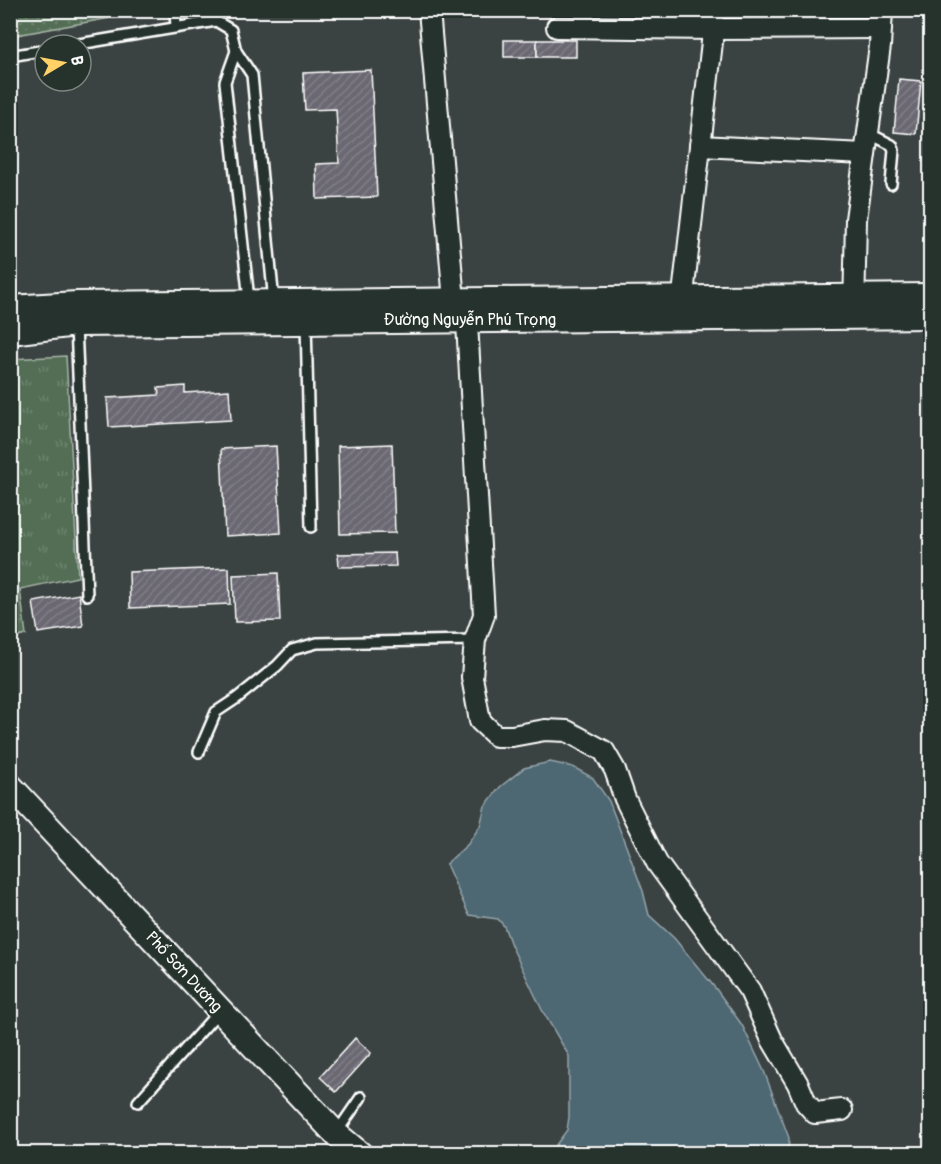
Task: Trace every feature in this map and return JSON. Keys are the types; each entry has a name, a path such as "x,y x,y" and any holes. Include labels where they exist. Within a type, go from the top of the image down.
{"street":[{"path":"429,10 462,307 484,615 476,640 472,677 480,721 496,736 512,736 544,730 567,731 604,751 615,770 625,799 657,863 750,991 772,1040 798,1084 806,1103 815,1113 842,1110"},
{"path":"557,27 712,20 882,19 856,219 854,307"},
{"path":"682,309 712,20"},
{"path":"700,146 865,154"},
{"name":"Đường Nguyễn Phú Trọng","path":"854,307 930,296"},
{"name":"Đường Nguyễn Phú Trọng","path":"274,312 306,322 462,307"},
{"name":"Đường Nguyễn Phú Trọng","path":"10,308 76,314 462,307 682,309 854,307 930,316"},
{"name":"Đường Nguyễn Phú Trọng","path":"10,332 76,314"},
{"name":"Phố Sơn Dương","path":"10,786 345,1144"}],"lane":[{"path":"175,10 176,27"},
{"path":"93,42 216,21 231,30 236,51 252,75 274,312"},
{"path":"236,51 225,82 250,312"},
{"path":"10,56 33,52"},
{"path":"868,134 892,145 894,150 891,184"},
{"path":"76,314 87,595"},
{"path":"306,322 311,527"},
{"path":"199,752 216,712 253,685 292,650 317,643 476,640"},
{"path":"138,1102 220,1010"},
{"path":"345,1144 361,1097"}],"green space":[{"path":"11,10 136,11 121,16 11,36"},
{"path":"66,356 78,577 20,589 26,635 11,639 11,359"}],"water":[{"path":"550,762 573,767 593,778 609,801 643,891 649,915 674,938 742,1025 764,1071 789,1138 788,1153 550,1153 567,1130 569,1056 542,1010 504,926 498,919 469,915 446,864 468,844 480,826 485,806 500,787 524,768"}],"building":[{"path":"504,40 537,40 537,57 504,57"},
{"path":"537,40 576,40 576,57 537,57"},
{"path":"371,70 377,197 317,199 316,164 339,163 336,109 305,110 303,73"},
{"path":"899,79 921,81 916,134 894,132"},
{"path":"185,386 185,393 229,390 231,420 109,427 107,398 159,395 158,388"},
{"path":"392,444 395,533 340,534 338,446"},
{"path":"276,446 281,533 225,536 221,449"},
{"path":"395,553 396,566 339,567 338,554"},
{"path":"229,568 230,604 130,608 129,572"},
{"path":"278,573 280,621 235,622 233,575"},
{"path":"79,594 83,626 38,633 33,602"},
{"path":"355,1038 371,1053 336,1092 320,1077"}]}
